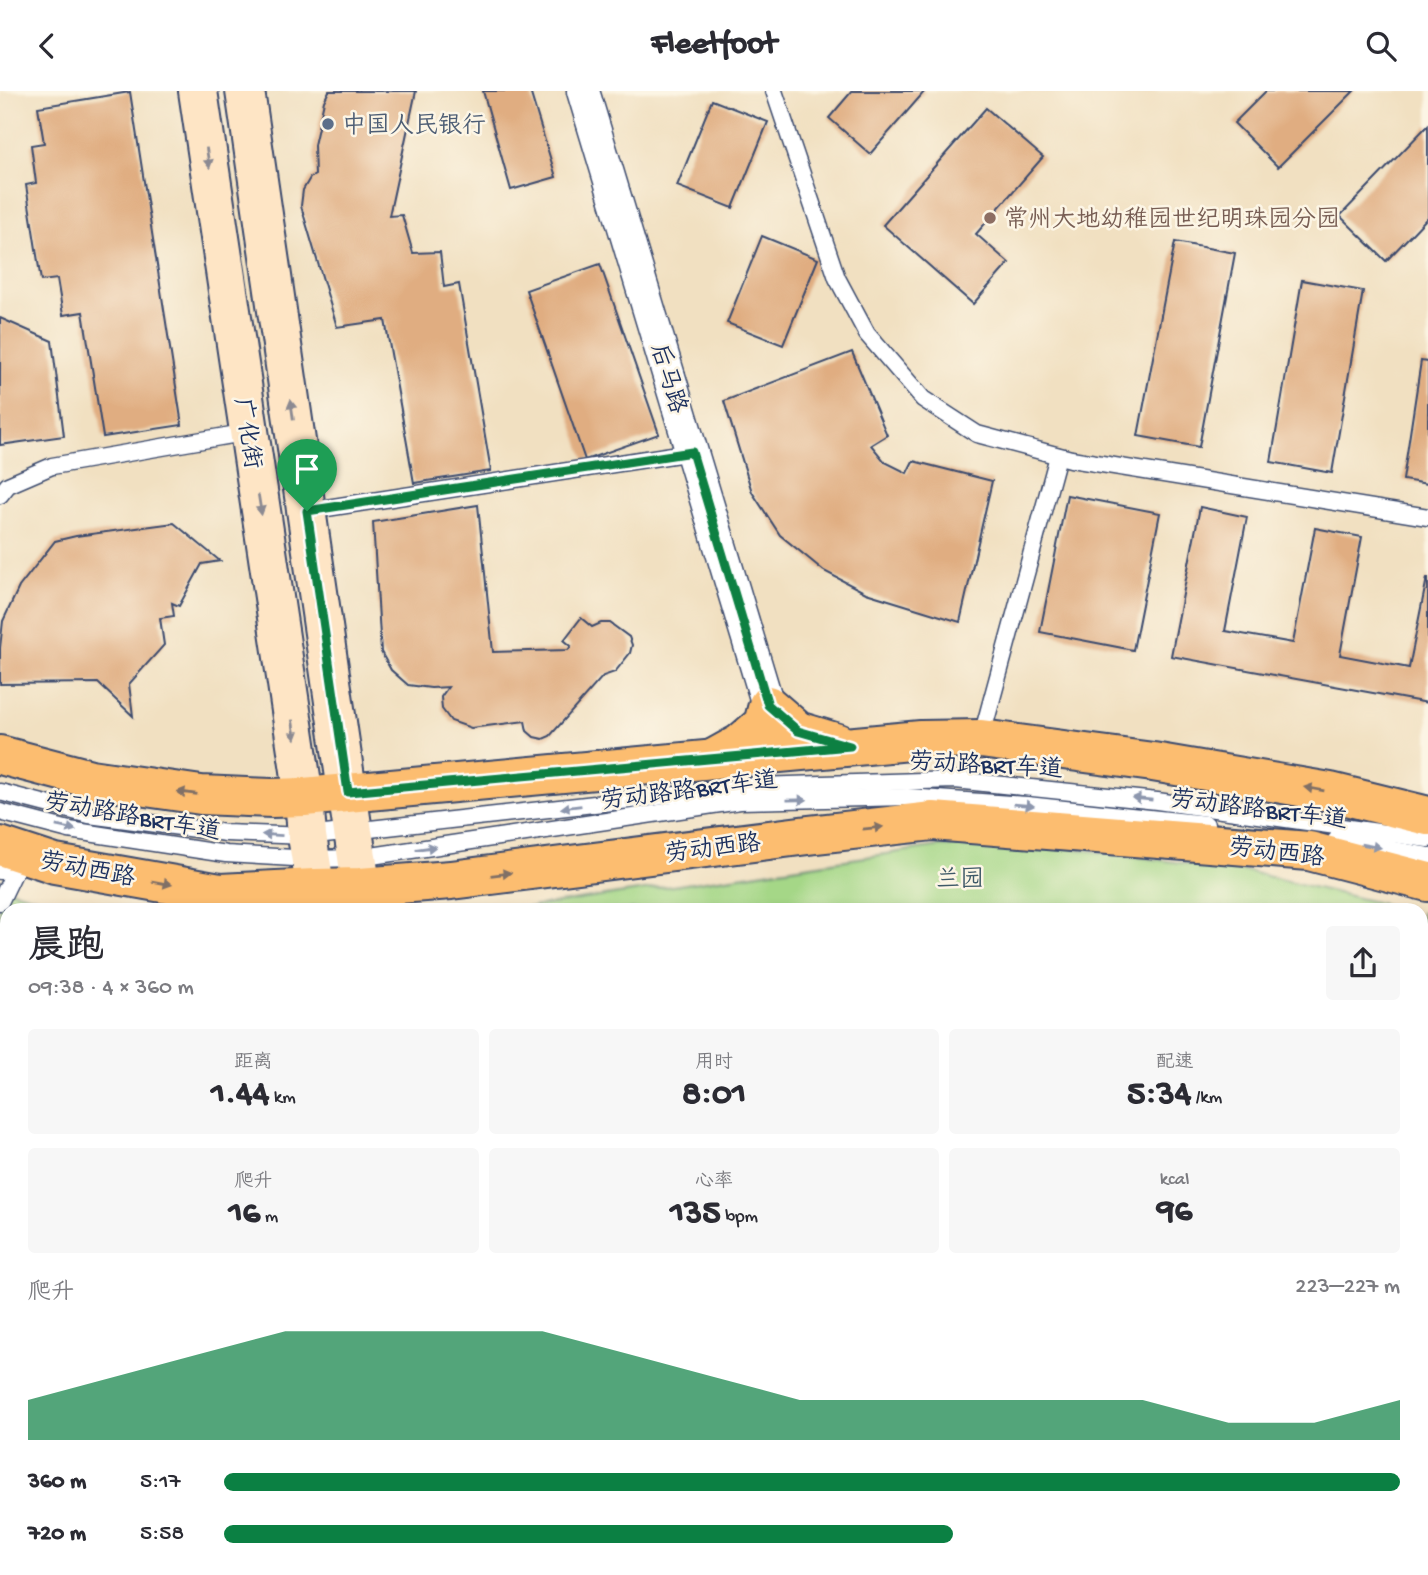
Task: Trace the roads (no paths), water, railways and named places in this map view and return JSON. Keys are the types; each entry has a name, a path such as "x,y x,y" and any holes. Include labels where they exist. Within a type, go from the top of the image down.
{"main road":[{"name":"广化街","path":"198,91 304,797 313,873"},
{"name":"广化街","path":"245,91 359,872"},
{"path":"711,775 763,724 768,705 798,731 850,746"},
{"path":"0,755 91,779 201,795 272,798 711,775 850,746 921,740 981,739 1153,762 1330,792 1428,816"},
{"name":"劳动西路","path":"8,857 220,893 313,873 359,872 452,880 933,821 1309,851 1428,882"}],"street":[{"name":"后马路","path":"583,91 768,705"}],"lane":[{"path":"774,91 837,278 867,334 923,400 977,434 1058,456 1428,517"},
{"path":"0,495 8,485 52,466 249,432"},
{"path":"307,511 692,452"},
{"path":"981,739 1058,456"},
{"path":"711,775 781,769 850,746"},
{"name":"劳动路BRT车道","path":"0,792 89,815 226,833 313,873 359,872 711,775 756,786 955,780 1157,801 1428,839"},
{"name":"劳动路路BRT车道","path":"359,872 740,801 908,797 1027,806 1299,834 1428,856"},
{"name":"劳动路路BRT车道","path":"0,812 69,829 226,854 313,873"},
{"path":"0,902 8,857"},
{"path":"313,873 359,872"}],"place":[{"name":"中国人民银行","path":"328,124"},
{"name":"常州大地幼稚园世纪明珠园分园","path":"990,218"}],"park label":[{"name":"兰园","path":"960,878"}]}
